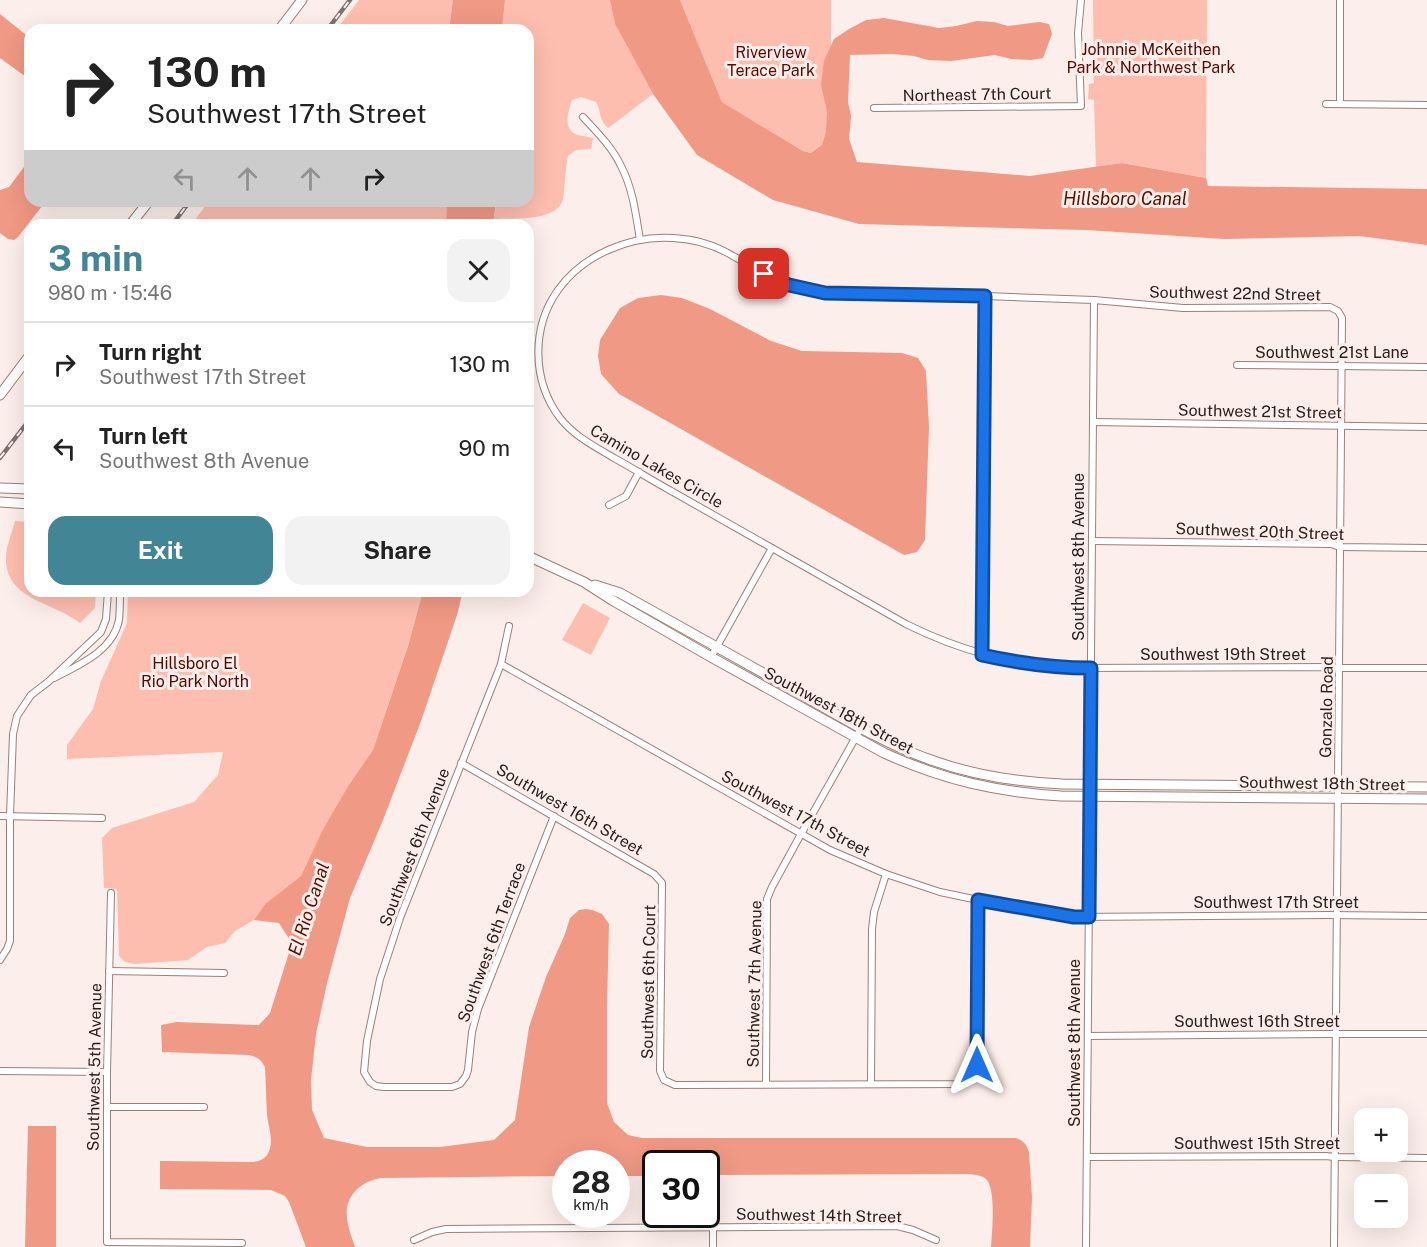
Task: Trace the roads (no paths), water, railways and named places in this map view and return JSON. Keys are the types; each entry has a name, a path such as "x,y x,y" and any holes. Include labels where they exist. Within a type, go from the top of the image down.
{"main road":[{"path":"284,24 302,0"},
{"path":"0,394 24,364"},
{"path":"0,488 24,489"},
{"path":"0,502 24,504"},
{"name":"Southwest 18th Street","path":"534,559 584,582 856,739 914,766 965,783 1029,794 1427,799"},
{"name":"Southwest 18th Street","path":"584,582 620,593 889,743 968,771 1030,782 1427,787"}],"street":[{"name":"Northeast 7th Court","path":"874,108 1081,106 1078,33 1081,0"},
{"path":"1340,0 1340,104"},
{"path":"1326,104 1427,105"},
{"path":"583,117 621,165 632,195 640,240"},
{"name":"Camino Lakes Circle","path":"1091,668 1041,666 982,655 952,645 906,624 585,441 563,422 550,402 539,368 538,350 540,332 548,307 568,277 602,253 640,240 671,238 703,243 733,256 771,278 807,290 825,293 1094,300"},
{"path":"982,655 985,296"},
{"name":"Southwest 22nd Street","path":"1094,300 1183,308 1330,307 1338,311"},
{"name":"Southwest 8th Avenue","path":"1086,1247 1094,300"},
{"name":"Gonzalo Road","path":"1334,1247 1342,318 1338,311"},
{"name":"Southwest 21st Lane","path":"1236,365 1427,366"},
{"name":"Southwest 21st Street","path":"1093,422 1427,427"},
{"path":"609,505 626,496 639,472"},
{"name":"Southwest 20th Street","path":"1092,541 1330,544 1340,547 1427,548"},
{"path":"711,657 772,548"},
{"path":"0,960 10,941 10,816 13,734 17,716 31,695 101,632 106,619 108,597"},
{"path":"48,682 82,663 109,642 118,621 120,597"},
{"name":"Southwest 6th Avenue","path":"464,1080 452,1087 376,1086 370,1082 364,1072 365,1061 372,1010 400,918 501,664 509,626"},
{"path":"95,639 103,648"},
{"path":"74,656 82,663"},
{"name":"Southwest 17th Street","path":"501,664 840,855 886,874 940,892 1074,917 1427,916"},
{"name":"Southwest 19th Street","path":"1091,668 1427,668"},
{"name":"Southwest 7th Avenue","path":"766,1084 767,899 861,728"},
{"name":"Southwest 16th Street","path":"461,763 654,874 662,883"},
{"path":"0,816 102,818"},
{"name":"Southwest 6th Terrace","path":"464,1080 468,1070 472,1032 480,1002 554,816"},
{"path":"871,1083 872,929 874,912 886,874"},
{"name":"Southwest 6th Court","path":"662,883 660,1071 664,1080 675,1085 766,1084"},
{"name":"Southwest 5th Avenue","path":"111,893 107,1072 107,1242 242,1243"},
{"path":"766,1084 959,1084 972,1078 977,1065 978,900"},
{"path":"109,971 224,973"},
{"name":"Southwest 16th Street","path":"1088,1036 1427,1034"},
{"path":"0,1071 107,1072"},
{"path":"107,1107 204,1107"},
{"name":"Southwest 15th Street","path":"1087,1156 1427,1158"},
{"name":"Southwest 14th Street","path":"720,1227 897,1227 913,1230 936,1240"},
{"name":"Southwest 14th Street","path":"414,1240 446,1229 642,1228"},
{"path":"713,1228 713,1247"}],"water":[{"path":"453,0 505,0 503,24 450,24"},
{"name":"Hillsboro Canal","path":"610,0 680,0 722,102 803,151 811,153 822,145 826,132 827,111 821,85 824,61 834,39 849,29 866,20 884,18 939,28 977,21 1008,26 1039,22 1049,24 1052,34 1043,58 1031,60 995,55 951,61 893,54 850,55 849,139 857,162 1030,176 1122,163 1206,178 1208,186 1427,189 1427,245 1360,236 1224,239 1087,230 859,224 773,200 697,155 653,94 615,24"},
{"path":"0,14 24,33 24,76 0,58"},
{"path":"24,167 24,207 41,207 32,219 24,219 24,229 14,240 0,233 0,190 9,187"},
{"path":"447,207 495,207 494,219 446,219"},
{"path":"661,295 682,298 710,309 771,341 802,351 902,353 918,358 926,371 929,427 925,540 917,552 904,555 619,394 601,374 598,356 600,340 620,308 638,298"},
{"name":"El Rio Canal","path":"421,597 462,597 421,721 350,898 327,983 316,1034 311,1080 312,1110 324,1138 367,1147 440,1147 494,1140 515,1120 529,1027 570,918 579,910 586,909 602,914 609,924 607,1103 614,1122 628,1135 642,1138 1016,1138 1024,1143 1029,1152 1032,1198 1030,1247 991,1247 992,1193 987,1180 983,1177 969,1174 720,1175 720,1150 642,1150 642,1176 630,1176 630,1150 552,1150 552,1176 381,1178 361,1186 351,1196 348,1203 348,1222 355,1247 306,1247 289,1202 285,1196 271,1190 160,1189 160,1161 253,1162 259,1161 268,1154 271,1136 267,1115 265,1067 262,1062 249,1055 162,1052 161,1025 177,1022 259,1025 270,1013 292,943 279,923 254,920 265,904 301,876 323,829 348,786 373,750 408,646"},
{"path":"28,1126 56,1126 56,1247 25,1247"}],"railway":[{"path":"332,24 350,0"},
{"path":"176,219 186,207"},
{"path":"0,458 24,427"}],"park label":[{"name":"Johnnie McKeithen Park & Northwest Park","path":"1151,58"},
{"name":"Riverview Terace Park","path":"771,61"},
{"name":"Hillsboro El Rio Park North","path":"195,672"}]}
